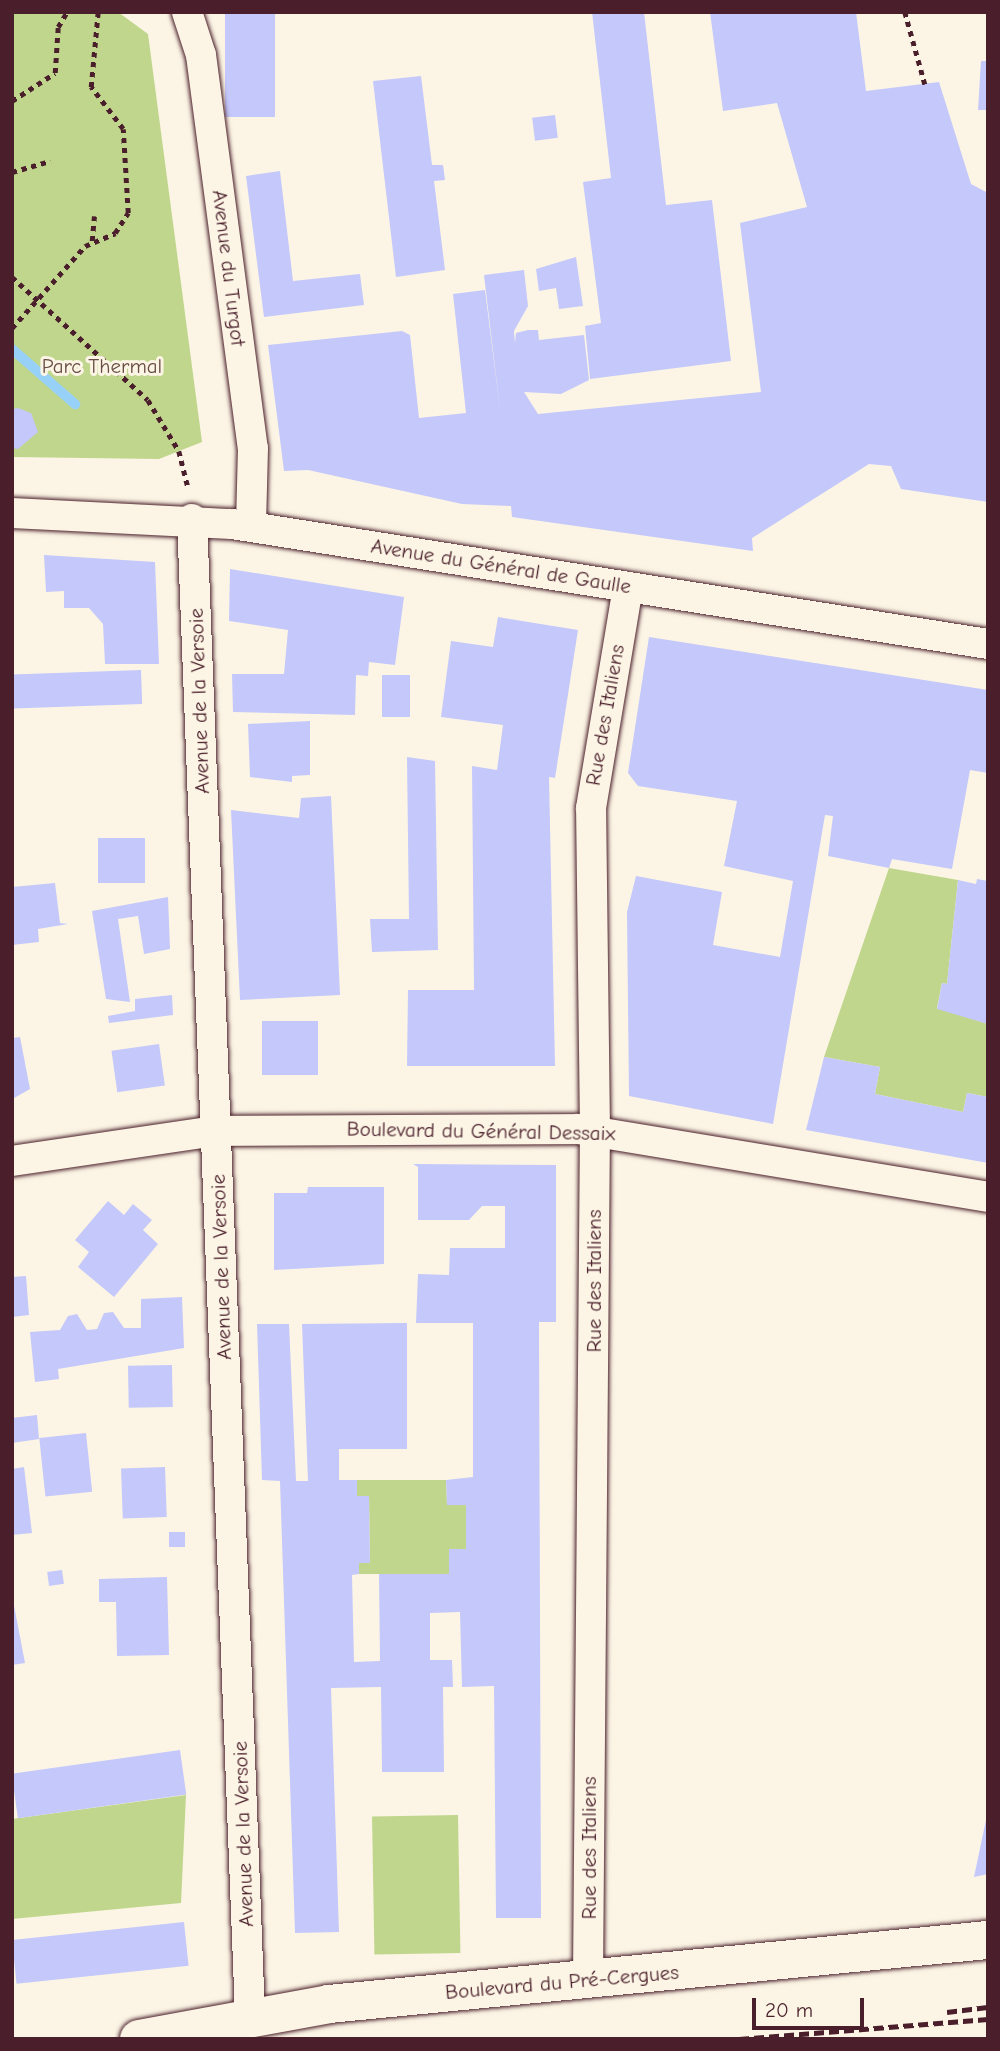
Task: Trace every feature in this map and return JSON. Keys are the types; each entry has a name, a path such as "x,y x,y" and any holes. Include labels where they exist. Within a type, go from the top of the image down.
{"street":[{"name":"Avenue du Turgot","path":"187,12 201,55 253,448 251,526"},
{"name":"Avenue du Général de Gaulle","path":"12,513 192,519 251,526 988,644"},
{"name":"Avenue de la Versoie","path":"192,519 250,2015"},
{"name":"Rue des Italiens","path":"588,1979 595,1130 591,808 628,587"},
{"name":"Boulevard du Général Dessaix","path":"12,1161 215,1130 595,1130 988,1197"},
{"name":"Boulevard du Pré-Cergues","path":"139,2039 250,2015 988,1940"}],"path":[{"path":"12,101 55,73 58,27 66,12"},
{"path":"12,328 91,242 120,229 132,195 124,129 91,87 98,12"},
{"path":"905,12 925,84"},
{"path":"12,172 50,161"},
{"path":"91,242 94,216"},
{"path":"12,277 41,299 148,400 179,451 192,519"}],"green space":[{"name":"Parc Thermal","path":"12,12 118,12 148,34 202,442 159,459 12,457"},
{"path":"889,868 958,880 947,984 942,983 937,1008 988,1024 988,1097 967,1093 963,1112 875,1094 880,1067 824,1057"},
{"path":"357,1480 446,1480 447,1505 466,1505 466,1549 449,1550 449,1574 359,1574 359,1563 370,1562 369,1496 357,1496"},
{"path":"186,1795 181,1903 12,1919 12,1819"},
{"path":"458,1815 460,1953 374,1954 372,1817"}],"building":[{"path":"225,12 275,12 275,117 225,117"},
{"path":"592,12 644,12 666,205 712,200 731,361 590,379 585,326 601,323 583,182 611,178"},
{"path":"710,12 856,12 866,91 939,82 971,184 988,193 988,502 901,489 891,466 869,464 752,538 753,551 512,517 511,506 462,504 308,470 284,471 268,345 402,331 410,335 419,418 466,413 453,294 485,290 501,418 484,275 524,270 528,306 514,331 515,343 516,333 528,330 538,330 539,340 584,335 589,380 561,394 524,392 538,414 761,392 740,223 807,207 777,103 723,111"},
{"path":"981,61 988,61 988,110 978,110"},
{"path":"421,76 432,165 443,165 445,180 434,181 445,270 396,277 373,81"},
{"path":"555,115 558,138 535,141 532,118"},
{"path":"280,171 293,281 360,274 364,305 264,317 246,176"},
{"path":"576,257 583,306 559,309 556,288 539,291 536,269"},
{"path":"18,408 31,413 38,432 18,449 12,448 12,409"},
{"path":"44,555 155,562 159,664 105,664 103,624 89,608 64,608 64,591 46,592"},
{"path":"230,569 404,597 395,665 369,662 368,676 356,675 355,715 233,712 232,674 284,674 288,630 229,621"},
{"path":"498,617 578,630 555,778 549,777 555,1066 407,1066 408,990 474,990 472,766 497,770 503,725 441,717 451,641 493,647"},
{"path":"649,637 988,690 988,773 970,770 952,869 892,859 889,868 828,856 833,816 825,815 773,1124 629,1096 627,912 636,876 722,892 713,945 780,957 793,881 724,866 737,801 638,786 628,773"},
{"path":"141,670 142,704 13,708 12,675"},
{"path":"382,675 410,675 410,717 382,717"},
{"path":"310,721 310,775 292,776 292,782 250,777 248,724"},
{"path":"407,757 435,761 438,950 372,952 370,919 409,919"},
{"path":"331,796 340,995 240,1000 231,810 299,818 301,798"},
{"path":"98,838 145,838 145,883 98,883"},
{"path":"977,879 988,881 988,1024 937,1009 942,983 947,984 958,880 976,884"},
{"path":"55,883 60,923 68,924 38,929 39,942 12,945 12,887"},
{"path":"168,897 170,949 144,954 138,916 118,919 130,1002 106,999 92,911"},
{"path":"172,995 173,1015 109,1023 108,1016 135,1011 135,999"},
{"path":"262,1021 318,1021 318,1075 262,1075"},
{"path":"20,1037 30,1089 14,1098 12,1038"},
{"path":"159,1044 165,1086 117,1092 111,1051"},
{"path":"824,1057 880,1067 875,1094 963,1112 967,1093 988,1097 988,1163 806,1130"},
{"path":"413,1164 556,1165 556,1322 539,1322 541,1918 496,1918 494,1686 462,1687 460,1612 430,1613 430,1660 452,1660 453,1687 443,1687 444,1772 382,1772 381,1687 331,1688 339,1932 295,1933 280,1481 262,1480 257,1324 289,1324 296,1481 308,1481 302,1324 407,1323 407,1449 339,1449 339,1480 357,1480 357,1496 369,1496 370,1563 359,1563 359,1574 352,1575 354,1662 380,1661 379,1574 449,1574 449,1549 466,1549 466,1505 447,1505 446,1480 473,1477 473,1323 416,1323 418,1274 449,1275 450,1248 505,1248 505,1206 482,1206 469,1220 418,1220 418,1167"},
{"path":"308,1187 384,1187 384,1264 274,1270 274,1193 307,1193"},
{"path":"108,1201 124,1215 133,1204 152,1220 143,1230 158,1244 114,1297 78,1267 89,1252 75,1240"},
{"path":"26,1276 29,1315 12,1317 12,1277"},
{"path":"182,1297 184,1348 58,1369 59,1379 35,1382 30,1332 60,1330 68,1316 77,1314 87,1330 97,1329 104,1313 113,1312 124,1328 141,1328 141,1299"},
{"path":"172,1365 173,1407 129,1408 128,1366"},
{"path":"37,1415 39,1439 12,1443 12,1418"},
{"path":"86,1433 92,1492 45,1497 39,1438"},
{"path":"24,1467 32,1533 12,1535 12,1469"},
{"path":"165,1467 167,1517 123,1519 121,1469"},
{"path":"169,1532 185,1532 185,1547 169,1547"},
{"path":"62,1570 64,1584 49,1586 47,1572"},
{"path":"167,1577 169,1655 117,1656 116,1602 99,1602 99,1579"},
{"path":"12,1595 25,1663 12,1665"},
{"path":"180,1750 186,1795 18,1818 12,1774"},
{"path":"987,1815 988,1874 974,1877"},
{"path":"184,1922 189,1966 17,1984 12,1940"}],"waterway":[{"path":"12,349 75,404"}],"railway":[{"path":"947,2012 988,2007"},
{"path":"739,2039 988,2019"}]}
